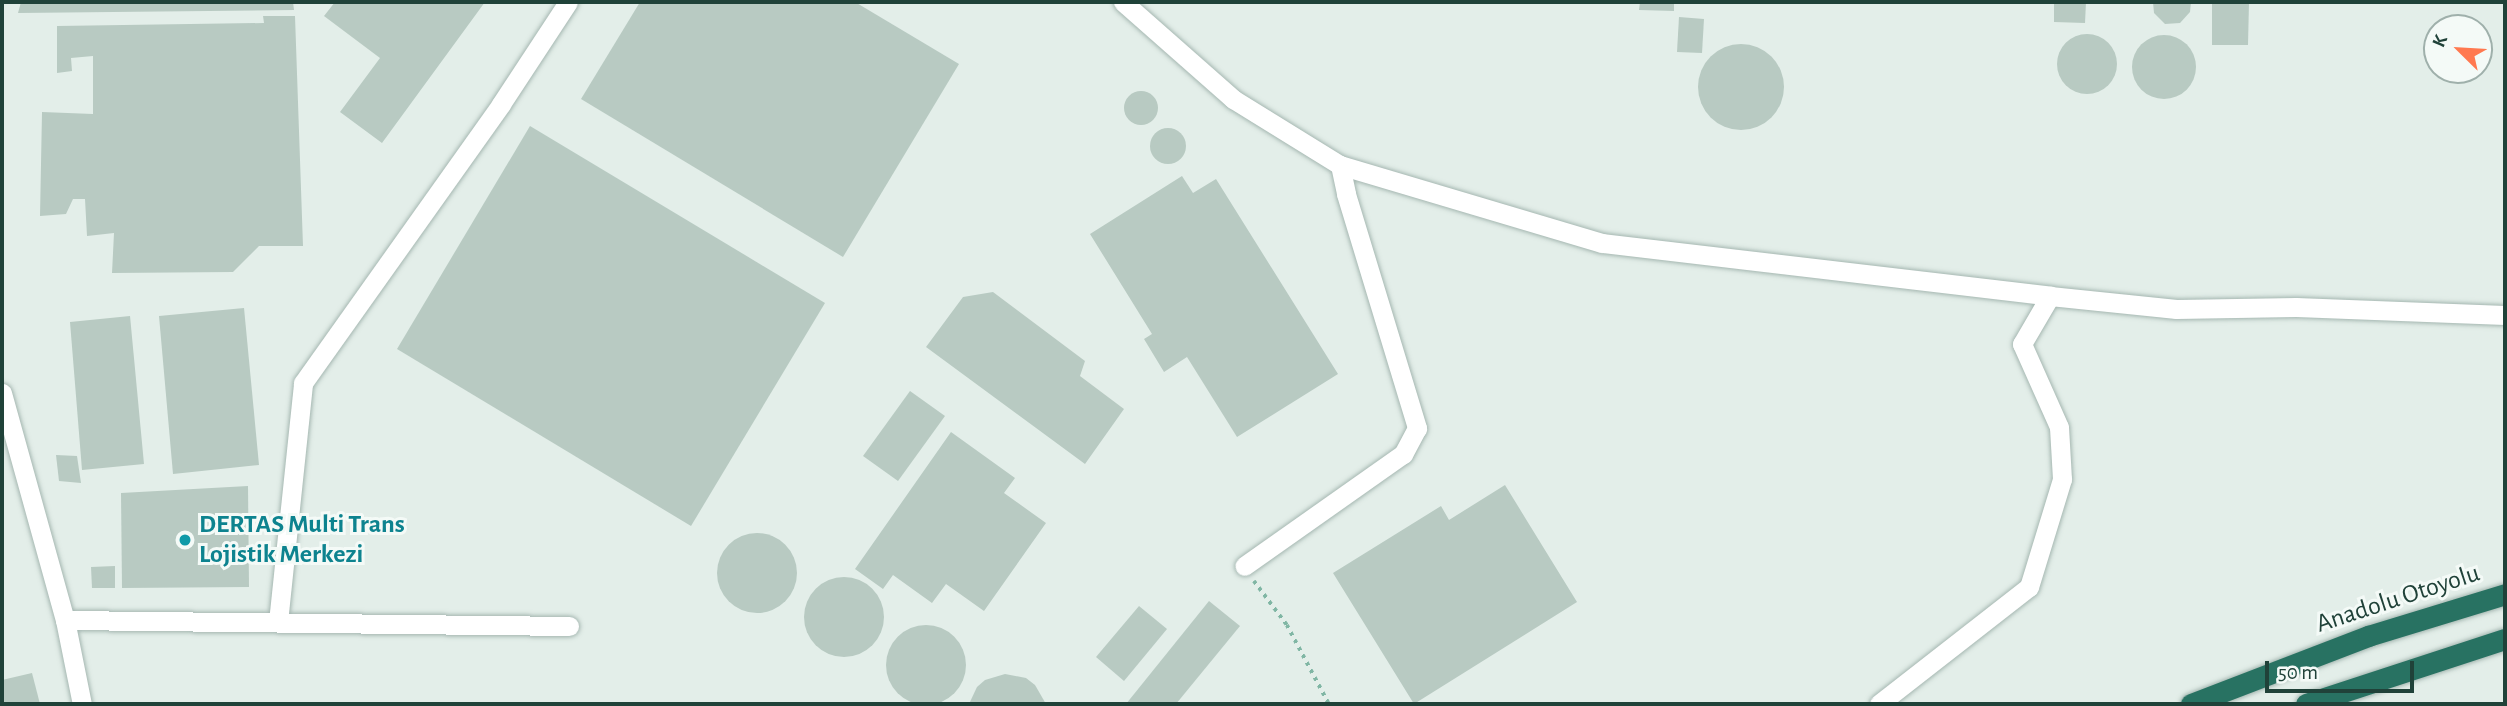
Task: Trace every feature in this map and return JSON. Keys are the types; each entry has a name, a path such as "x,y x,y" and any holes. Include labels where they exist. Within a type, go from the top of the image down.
{"highway":[{"name":"Anadolu Otoyolu","path":"2191,704 2355,640 2505,594"},
{"path":"2306,704 2505,639"}],"street":[{"path":"278,622 303,383 501,104 568,2"},
{"path":"1123,2 1233,99 1340,165 1602,243 2176,309 2295,307 2505,315"},
{"path":"1244,566 1404,454 1417,428 1346,194 1340,165"},
{"path":"1879,704 2029,587 2062,478 2059,427 2022,344 2050,296"},
{"path":"2,393 65,620 82,704"},
{"path":"65,620 569,626"}],"path":[{"path":"1244,566 1287,625 1329,704"}],"building":[{"path":"21,2 293,2 294,10 18,13"},
{"path":"335,2 485,2 382,143 340,112 380,58 324,16"},
{"path":"640,2 855,2 959,64 843,257 581,99"},
{"path":"1640,2 1674,2 1674,11 1639,10"},
{"path":"2054,2 2086,2 2085,23 2054,22"},
{"path":"2153,2 2191,2 2190,12 2180,23 2165,24 2154,13"},
{"path":"2212,2 2249,2 2248,45 2212,45"},
{"path":"263,16 295,16 303,246 259,246 233,272 112,273 114,233 87,236 85,199 73,199 66,214 40,216 42,112 93,114 93,56 71,58 72,71 57,73 57,26 264,23"},
{"path":"1679,17 1704,19 1702,53 1677,52"},
{"path":"2087,34 2108,43 2117,64 2108,85 2087,94 2066,85 2057,64 2066,43"},
{"path":"2164,35 2182,41 2190,49 2196,67 2190,85 2182,93 2164,99 2146,93 2138,85 2132,67 2138,49 2146,41"},
{"path":"1733,44 1749,44 1772,56 1781,70 1784,87 1781,104 1772,118 1749,130 1733,130 1717,123 1705,111 1698,95 1698,79 1705,63 1717,51"},
{"path":"1141,91 1153,96 1158,108 1153,120 1141,125 1129,120 1124,108 1129,96"},
{"path":"530,126 825,303 691,526 397,349"},
{"path":"1168,128 1181,133 1186,146 1181,159 1168,164 1155,159 1150,146 1155,133"},
{"path":"1182,176 1193,193 1216,179 1338,374 1237,437 1187,357 1164,372 1144,339 1152,334 1090,234"},
{"path":"993,292 1085,361 1080,376 1124,409 1085,464 926,347 963,297"},
{"path":"244,308 259,465 173,474 159,316"},
{"path":"130,316 144,464 82,470 70,322"},
{"path":"910,391 945,416 898,481 863,456"},
{"path":"951,432 1015,478 1004,493 1046,523 984,611 946,584 932,603 893,575 883,589 855,569"},
{"path":"56,455 77,456 81,483 59,481"},
{"path":"1505,485 1577,602 1414,704 1333,573 1441,506 1449,520"},
{"name":"DERTAS Multi Trans Lojistik Merkezi","path":"248,486 249,587 122,588 121,493"},
{"path":"757,533 772,536 785,545 794,558 797,573 794,588 785,601 772,610 757,613 742,610 729,601 720,588 717,573 720,558 729,545 742,536"},
{"path":"115,566 115,588 92,588 91,567"},
{"path":"844,577 859,580 872,589 881,602 884,617 881,632 872,645 859,654 844,657 829,654 816,645 807,632 804,617 807,602 816,589 829,580"},
{"path":"1209,601 1240,626 1176,704 1126,704"},
{"path":"1139,606 1167,629 1124,681 1096,657"},
{"path":"926,625 941,628 954,637 963,650 966,665 963,680 954,693 941,702 926,705 911,702 898,693 889,680 886,665 889,650 898,637 911,628"},
{"path":"32,673 40,704 2,704 2,680"},
{"path":"1005,674 1026,678 1035,685 1046,704 969,704 977,687 985,680"}],"place":[{"name":"DERTAS Multi Trans Lojistik Merkezi","path":"185,540"}]}
